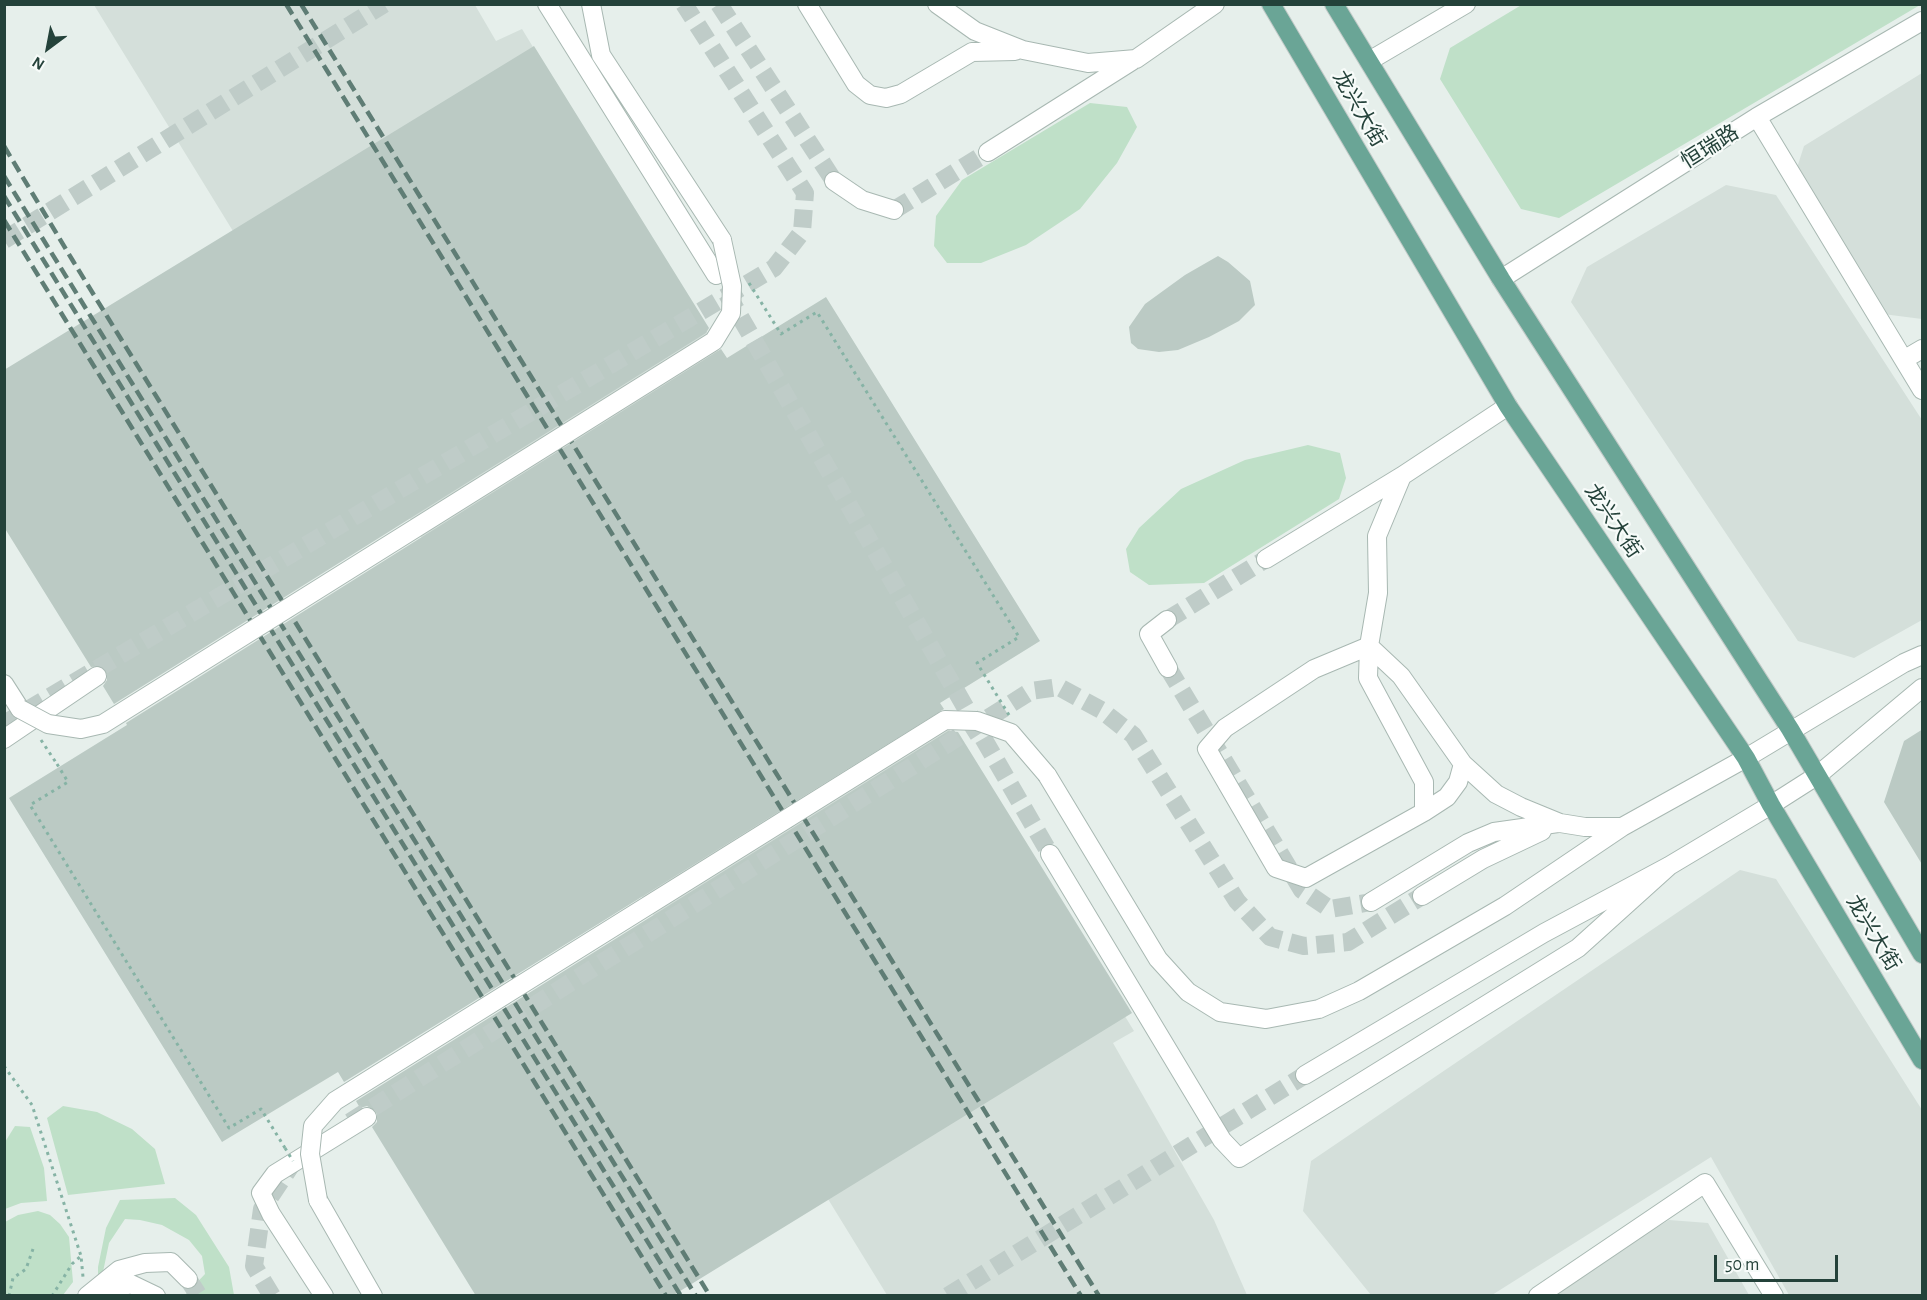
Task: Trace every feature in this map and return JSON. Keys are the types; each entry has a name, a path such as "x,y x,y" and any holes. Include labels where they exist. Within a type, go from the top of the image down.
{"main road":[{"name":"龙兴大街","path":"1271,4 1508,406 1746,758 1771,805 1923,1060"},
{"name":"龙兴大街","path":"1334,4 1501,279 1790,729 1923,954"}],"street":[{"path":"547,4 716,275"},
{"path":"4,684 20,709 48,724 81,729 103,724 714,341 731,313 732,286 722,240 602,55 591,4"},
{"path":"807,4 856,84 870,95 886,98 901,94 972,52 1023,51"},
{"path":"937,4 975,32 1023,51 1088,63 1136,59"},
{"path":"988,152 1136,59 1215,4"},
{"path":"1369,61 1466,4"},
{"name":"恒瑞路","path":"1501,279 1757,117 1923,21"},
{"path":"1757,117 1923,390"},
{"path":"834,181 862,200 894,210"},
{"path":"1905,359 1923,349"},
{"path":"1266,559 1402,476 1508,406"},
{"path":"1402,476 1377,536 1378,593 1369,646 1368,678 1424,782 1424,812"},
{"path":"1167,620 1149,634 1168,668"},
{"path":"1369,646 1401,676 1463,764 1496,794 1560,823 1585,827 1622,827"},
{"path":"1369,646 1314,669 1225,728 1207,749 1276,868 1306,878 1447,797 1458,782 1463,764"},
{"path":"373,1296 318,1200 310,1154 313,1126 335,1101 945,720 977,721 1011,733 1047,775 1158,959 1188,992 1220,1012 1266,1019 1319,1009 1359,991 1505,906 1622,827 1746,758 1790,729 1904,663 1923,655"},
{"path":"4,739 97,676"},
{"path":"1305,1075 1544,933 1669,866 1771,805 1818,775 1923,688"},
{"path":"1422,896 1483,859 1560,823"},
{"path":"1371,902 1468,843 1494,832 1560,823"},
{"path":"1050,854 1222,1140 1239,1158 1578,948 1669,866"},
{"path":"324,1296 271,1214 261,1193 275,1174 367,1117"},
{"path":"1538,1296 1705,1183 1774,1296"},
{"path":"86,1292 119,1270 145,1263 171,1262 188,1279"},
{"path":"86,1292 131,1284 156,1296"}],"path":[{"path":"745,278 781,334 817,312 1019,637 977,663 1015,724"},
{"path":"57,764 68,782 30,805 229,1128 261,1109 285,1148"},
{"path":"4,1065 32,1105 81,1256 86,1292"},
{"path":"9,1296 13,1278 26,1269 33,1249"},
{"path":"52,1296 72,1264 81,1256"}],"shaded area":[{"path":"94,5 475,5 496,41 522,29 1134,1031 1113,1043 1214,1220 1247,1295 887,1295"},
{"path":"1922,73 1922,319 1883,314 1795,174 1804,146"},
{"path":"1726,185 1776,195 1922,420 1922,620 1854,658 1798,641 1571,302 1587,267"},
{"path":"1740,870 1776,879 1922,1110 1922,1295 1789,1295 1711,1157 1492,1295 1371,1295 1303,1211 1311,1161"},
{"path":"1669,1220 1708,1223 1749,1295 1542,1296"}],"green space":[{"path":"1523,4 1920,5 1559,218 1521,209 1440,79 1450,48"},
{"path":"1090,103 1127,107 1137,127 1117,163 1080,209 1026,245 981,263 947,263 934,246 936,216 962,180"},
{"path":"1308,445 1340,453 1346,478 1339,499 1204,583 1149,585 1130,572 1126,549 1139,528 1181,489 1245,460"},
{"path":"63,1106 97,1112 132,1129 155,1149 165,1184 68,1195 47,1118"},
{"path":"15,1126 30,1127 44,1168 47,1201 21,1203 5,1209 5,1142"},
{"path":"175,1198 196,1215 229,1267 234,1295 185,1295 205,1274 202,1256 189,1240 162,1225 125,1219 109,1243 98,1296 98,1267 106,1228 120,1200"},
{"path":"38,1211 50,1215 69,1237 73,1282 63,1295 5,1295 5,1222 18,1215"}],"building":[{"path":"534,46 709,328 706,333 114,704 103,686 107,680 107,670 101,666 91,667 4,527 4,370"},
{"path":"1218,256 1250,281 1255,305 1239,321 1178,350 1159,352 1138,349 1131,343 1129,327 1145,304 1185,275"},
{"path":"826,297 1040,641 940,703 944,709 344,1082 338,1072 222,1142 9,798 721,349 727,358"},
{"path":"1923,729 1923,866 1884,802 1904,741"},
{"path":"948,731 958,732 1132,1013 672,1296 476,1296 372,1127 377,1122 377,1112 367,1106 360,1108 356,1101"}],"tunnel":[{"path":"4,240 384,4"},
{"path":"4,724 774,268 802,232 805,193 684,4"},
{"path":"719,4 834,181"},
{"path":"894,210 988,152"},
{"path":"727,294 1050,854"},
{"path":"1167,620 1266,559"},
{"path":"1168,668 1302,890 1330,909 1371,902"},
{"path":"350,1122 1031,691 1059,687 1101,710 1133,735 1237,901 1270,937 1304,946 1348,942 1422,896"},
{"path":"948,1296 1305,1075"},
{"path":"272,1296 254,1266 262,1209 294,1161"},
{"path":"188,1279 199,1296"}],"railway":[{"path":"286,4 1081,1296"},
{"path":"301,4 1099,1296"},
{"path":"4,146 710,1296"},
{"path":"4,176 696,1296"},
{"path":"4,196 681,1296"},
{"path":"4,220 666,1296"}]}
